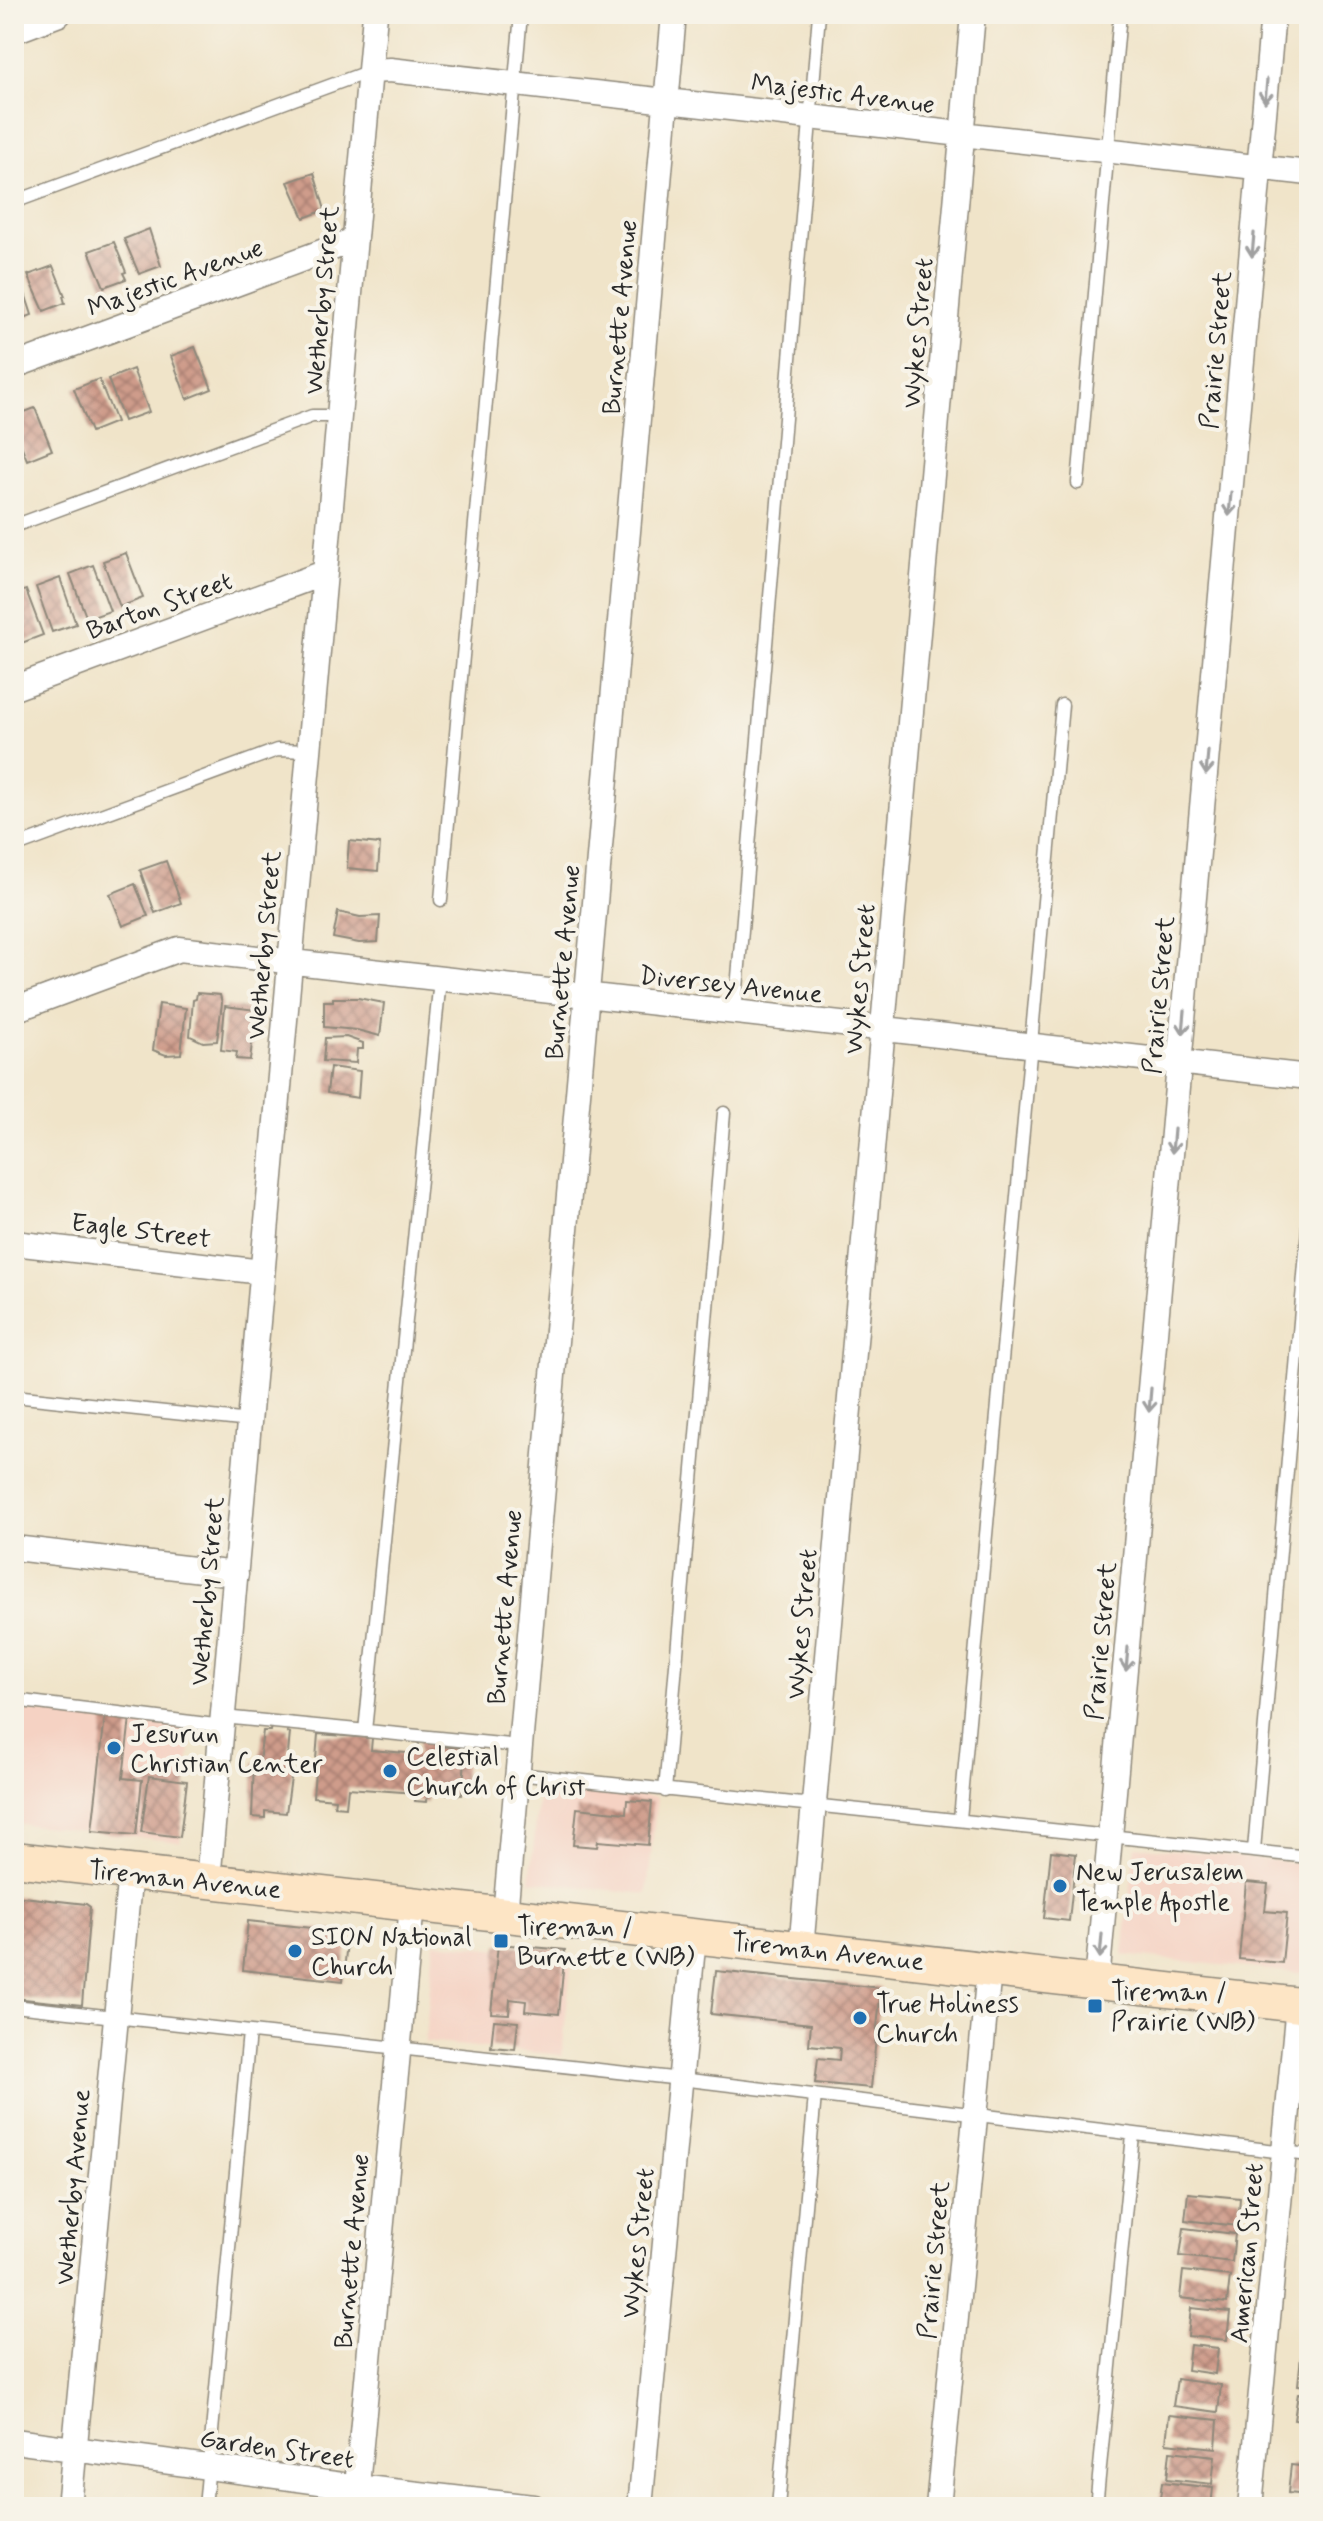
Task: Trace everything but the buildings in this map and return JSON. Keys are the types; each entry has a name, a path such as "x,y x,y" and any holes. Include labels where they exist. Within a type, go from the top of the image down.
{"street":[{"path":"14,31 59,14"},
{"name":"Wetherby Street","path":"208,1881 375,14"},
{"name":"Burnette Avenue","path":"505,1915 674,14"},
{"name":"Wykes Street","path":"801,1949 973,14"},
{"name":"Prairie Street","path":"1097,1982 1273,14"},
{"name":"Majestic Avenue","path":"370,71 390,70 1309,173"},
{"name":"Majestic Avenue","path":"14,366 354,240"},
{"name":"Barton Street","path":"14,688 324,573"},
{"name":"Diversey Avenue","path":"14,1010 179,949 1309,1077"},
{"name":"Eagle Street","path":"14,1243 262,1272"},
{"path":"14,1548 236,1574"},
{"name":"Tireman Avenue","path":"14,1859 1303,2005"},
{"name":"Wetherby Avenue","path":"69,2507 130,1872"},
{"name":"Burnette Avenue","path":"356,2497 412,1905"},
{"name":"Wykes Street","path":"640,2507 694,1936"},
{"name":"Prairie Street","path":"938,2507 989,1970"},
{"name":"American Street","path":"1250,2507 1283,2153 1303,2005"},
{"name":"Garden Street","path":"14,2441 209,2466 356,2497 533,2507"}],"lane":[{"path":"441,900 521,14"},
{"path":"735,1013 819,14"},
{"path":"1078,483 1120,14"},
{"path":"14,202 370,71"},
{"path":"14,526 312,416 338,416"},
{"path":"960,1819 1062,705"},
{"path":"14,847 277,750 309,751"},
{"path":"365,1731 440,979"},
{"path":"665,1791 724,1113"},
{"path":"1254,1850 1309,1218"},
{"path":"14,1396 250,1421"},
{"path":"14,1700 520,1746"},
{"path":"517,1774 1309,1857"},
{"path":"14,2006 681,2079 1309,2155"},
{"path":"205,2507 249,2032"},
{"path":"778,2507 815,2095"},
{"path":"1096,2507 1133,2135"}],"shaded area":[{"path":"14,1709 192,1729 180,1842 14,1823"},
{"path":"540,1784 657,1797 647,1894 530,1881"},
{"path":"1135,1846 1309,1864 1309,1974 1123,1955"},
{"path":"434,1943 572,1955 562,2055 425,2042"}],"place":[{"name":"Jesurun Christian Center","path":"114,1748"},
{"name":"Celestial Church of Christ","path":"390,1771"},
{"name":"New Jerusalem Temple Apostle","path":"1060,1886"},
{"name":"Tireman / Burnette (WB)","path":"501,1941"},
{"name":"SION National Church","path":"295,1951"},
{"name":"Tireman / Prairie (WB)","path":"1095,2006"},
{"name":"True Holiness Church","path":"860,2018"}]}
